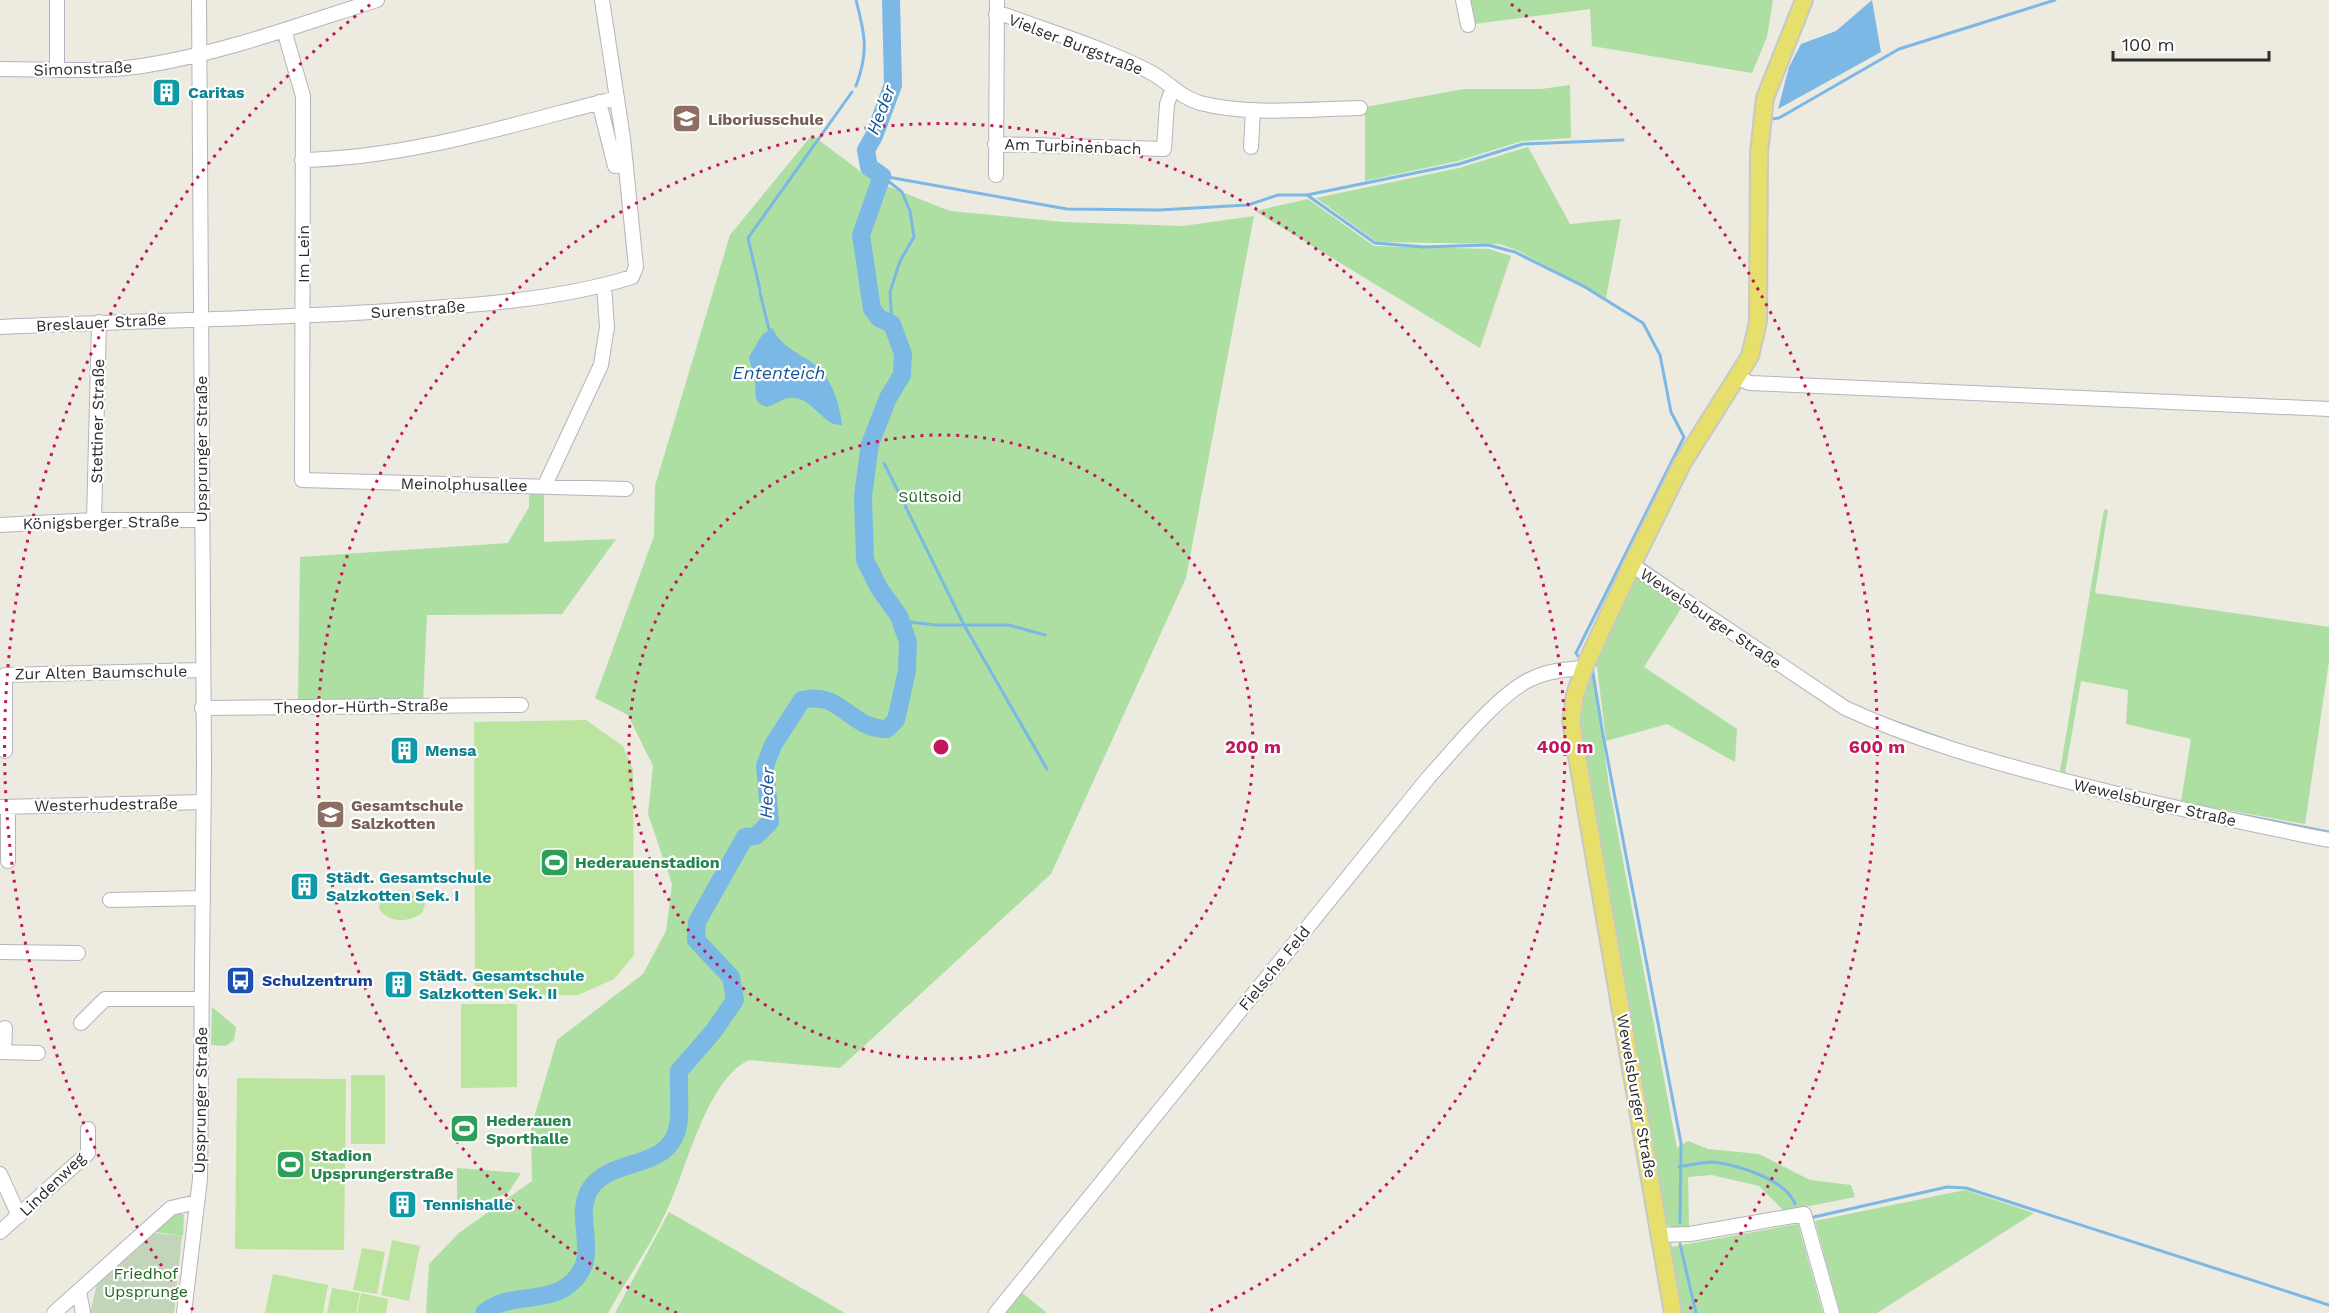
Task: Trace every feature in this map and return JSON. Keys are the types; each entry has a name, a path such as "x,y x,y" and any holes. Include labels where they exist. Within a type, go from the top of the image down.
{"main road":[{"name":"Wewelsburger Straße","path":"1674,1313 1571,721 1575,695 1584,668 1632,565 1682,464 1750,356 1758,322 1759,153 1765,98 1804,0"}],"street":[{"path":"57,0 57,70"},
{"name":"Upsprunger Straße","path":"184,1313 200,1179 204,802 201,708 202,318 199,0"},
{"name":"Simonstraße","path":"0,69 117,69 201,54 377,0"},
{"path":"599,102 615,166 626,164 616,98 612,50 602,0"},
{"path":"996,174 996,15 998,0"},
{"path":"1463,0 1468,25"},
{"name":"Vielser Burgstraße","path":"996,15 1005,15 1123,60 1152,73 1172,90 1199,103 1254,110 1360,108"},
{"name":"Im Lein","path":"284,30 303,96 302,480"},
{"name":"Am Turbinenbach","path":"995,144 1164,149 1167,104 1172,90"},
{"path":"302,160 344,159 418,147 616,98"},
{"path":"1251,147 1254,110"},
{"name":"Surenstraße","path":"202,318 304,317 462,306 604,285 632,277 636,267 626,164"},
{"path":"545,485 601,364 606,327 604,285"},
{"name":"Breslauer Straße","path":"0,327 202,318"},
{"name":"Stettiner Straße","path":"94,520 99,322"},
{"path":"1738,378 1750,383 2329,410"},
{"name":"Meinolphusallee","path":"302,480 626,489"},
{"name":"Königsberger Straße","path":"0,525 94,520 201,520"},
{"name":"Wewelsburger Straße","path":"1632,565 1845,708 1869,719 1990,761 2175,809 2329,840"},
{"name":"Fielsche Feld","path":"996,1313 1428,778 1503,699 1528,680 1547,672 1584,668"},
{"name":"Zur Alten Baumschule","path":"5,751 5,675 201,670"},
{"name":"Theodor-Hürth-Straße","path":"201,708 521,705"},
{"name":"Westerhudestraße","path":"8,861 4,807 204,802"},
{"path":"110,900 203,898"},
{"path":"0,952 78,953"},
{"path":"81,1023 105,999 201,999"},
{"path":"5,1028 2,1052 38,1053"},
{"name":"Lindenweg","path":"0,1232 88,1153 88,1129"},
{"path":"0,1174 19,1216"},
{"path":"54,1313 171,1208 196,1202"},
{"path":"1661,1235 1690,1234 1804,1214 1832,1313"},
{"path":"79,1291 84,1313"}],"green space":[{"path":"1469,0 1773,0 1767,37 1752,73 1592,46 1590,9 1474,24"},
{"path":"1570,85 1571,138 1522,141 1458,161 1365,181 1365,107 1464,89 1541,89"},
{"name":"Sültsoid","path":"812,135 872,180 950,211 1063,222 1183,226 1254,216 1186,578 1051,874 840,1068 749,1060 734,1071 709,1105 661,1223 608,1313 426,1313 429,1264 459,1233 532,1181 531,1128 557,1040 643,974 666,931 672,884 648,814 653,766 628,715 595,698 654,536 655,486 730,235"},
{"path":"1528,147 1570,224 1621,219 1606,298 1517,250 1499,244 1377,242 1316,198 1459,168"},
{"path":"1308,199 1374,246 1489,249 1511,256 1480,348 1255,211"},
{"path":"529,488 544,488 544,542 616,539 562,614 427,615 423,703 298,702 300,557 508,543 529,507"},
{"path":"2104,509 2108,510 2095,593 2329,627 2329,661 2305,824 2181,802 2191,739 2126,724 2128,690 2081,681 2065,773 2060,771"},
{"path":"1639,576 1684,604 1644,667 1737,729 1735,762 1667,724 1606,741 1597,667 1593,664 1632,578"},
{"path":"1590,671 1594,675 1609,786 1677,1148 1688,1141 1708,1149 1759,1154 1810,1180 1851,1185 1855,1197 1784,1211 1759,1186 1712,1175 1688,1177 1689,1227 1673,1228 1667,1224 1579,725 1583,689"},
{"name":"Hederauenstadion","path":"586,720 623,746 633,769 634,955 614,979 578,995 475,995 474,722"},
{"path":"402,890 420,894 425,905 422,913 405,920 394,919 383,914 379,909 381,898 390,892"},
{"path":"461,1004 517,1004 517,1087 461,1088"},
{"path":"212,1007 236,1027 234,1040 226,1046 211,1045"},
{"path":"351,1075 385,1075 385,1144 351,1144"},
{"name":"Stadion Upsprungerstraße","path":"237,1078 346,1079 344,1250 235,1249"},
{"path":"457,1168 521,1173 508,1193 469,1206 457,1213"},
{"path":"1965,1190 2034,1213 1877,1313 1840,1313 1815,1221"},
{"path":"179,1212 184,1215 183,1236 156,1232 175,1213"},
{"path":"669,1212 845,1313 615,1313"},
{"path":"1798,1224 1823,1313 1683,1313 1671,1247"},
{"name":"Friedhof Upsprunge","path":"155,1233 182,1236 174,1313 90,1313 97,1284"},
{"path":"392,1240 420,1246 409,1301 381,1295"},
{"path":"362,1248 385,1252 377,1294 353,1290"},
{"path":"273,1274 328,1285 323,1313 265,1313"},
{"path":"332,1288 360,1293 356,1313 327,1313"},
{"path":"1021,1292 1047,1313 1004,1313"},
{"path":"361,1293 388,1299 386,1313 357,1313"}],"water":[{"path":"1872,0 1881,52 1778,109 1789,67 1801,44 1836,31"},
{"name":"Ententeich","path":"772,328 793,351 817,366 823,373 833,389 842,425 829,421 810,405 797,398 789,398 767,407 759,403 749,357 762,335"}],"waterway":[{"path":"856,0 862,23 864,53 856,86"},
{"name":"Heder","path":"484,1313 502,1303 546,1295 566,1287 578,1276 584,1264 586,1252 585,1201 590,1189 599,1179 611,1172 652,1157 663,1151 672,1141 679,1119 679,1071 713,1032 735,1000 731,977 696,940 697,922 745,837 756,836 770,822 765,766 773,745 802,700 815,698 826,700 863,723 874,727 887,729 896,720 907,671 908,642 899,616 879,588 865,560 863,496 870,444 888,398 902,375 903,354 892,324 879,318 872,309 861,235 882,176 869,167 866,150 874,136 893,85 891,0"},
{"path":"1772,119 1779,118 1899,49 2055,0"},
{"path":"760,290 748,238 852,92"},
{"path":"1307,195 1459,164 1523,144 1623,140"},
{"path":"882,176 1067,209 1159,210 1248,205 1278,195 1307,195 1375,243 1424,247 1488,245 1515,252 1585,287 1643,323 1660,355 1671,412 1684,437 1576,653 1580,659"},
{"name":"Heder","path":"883,177 902,192 910,211 914,237 900,261 890,292 892,324"},
{"path":"760,293 769,329"},
{"path":"884,463 964,625 1047,769"},
{"path":"1643,564 1666,580"},
{"path":"901,621 936,625 1009,625 1045,635"},
{"path":"1592,667 1681,1143 1680,1223"},
{"path":"1892,721 1948,741"},
{"path":"2236,814 2329,832"},
{"path":"1679,1167 1713,1162 1735,1166 1760,1175 1781,1187 1790,1195 1795,1204"},
{"path":"1814,1217 1947,1187 1966,1188 2329,1305"},
{"path":"1680,1244 1696,1313"}],"place":[{"name":"Caritas","path":"167,92"},
{"name":"Liboriusschule","path":"687,119"},
{"name":"Mensa","path":"404,750"},
{"name":"Gesamtschule Salzkotten","path":"330,814"},
{"name":"Hederauenstadion","path":"554,862"},
{"name":"Städt. Gesamtschule Salzkotten Sek. I","path":"305,886"},
{"name":"Schulzentrum","path":"241,980"},
{"name":"Städt. Gesamtschule Salzkotten Sek. II","path":"398,984"},
{"name":"Hederauen Sporthalle","path":"465,1129"},
{"name":"Stadion Upsprungerstraße","path":"290,1164"},
{"name":"Tennishalle","path":"402,1204"}]}
